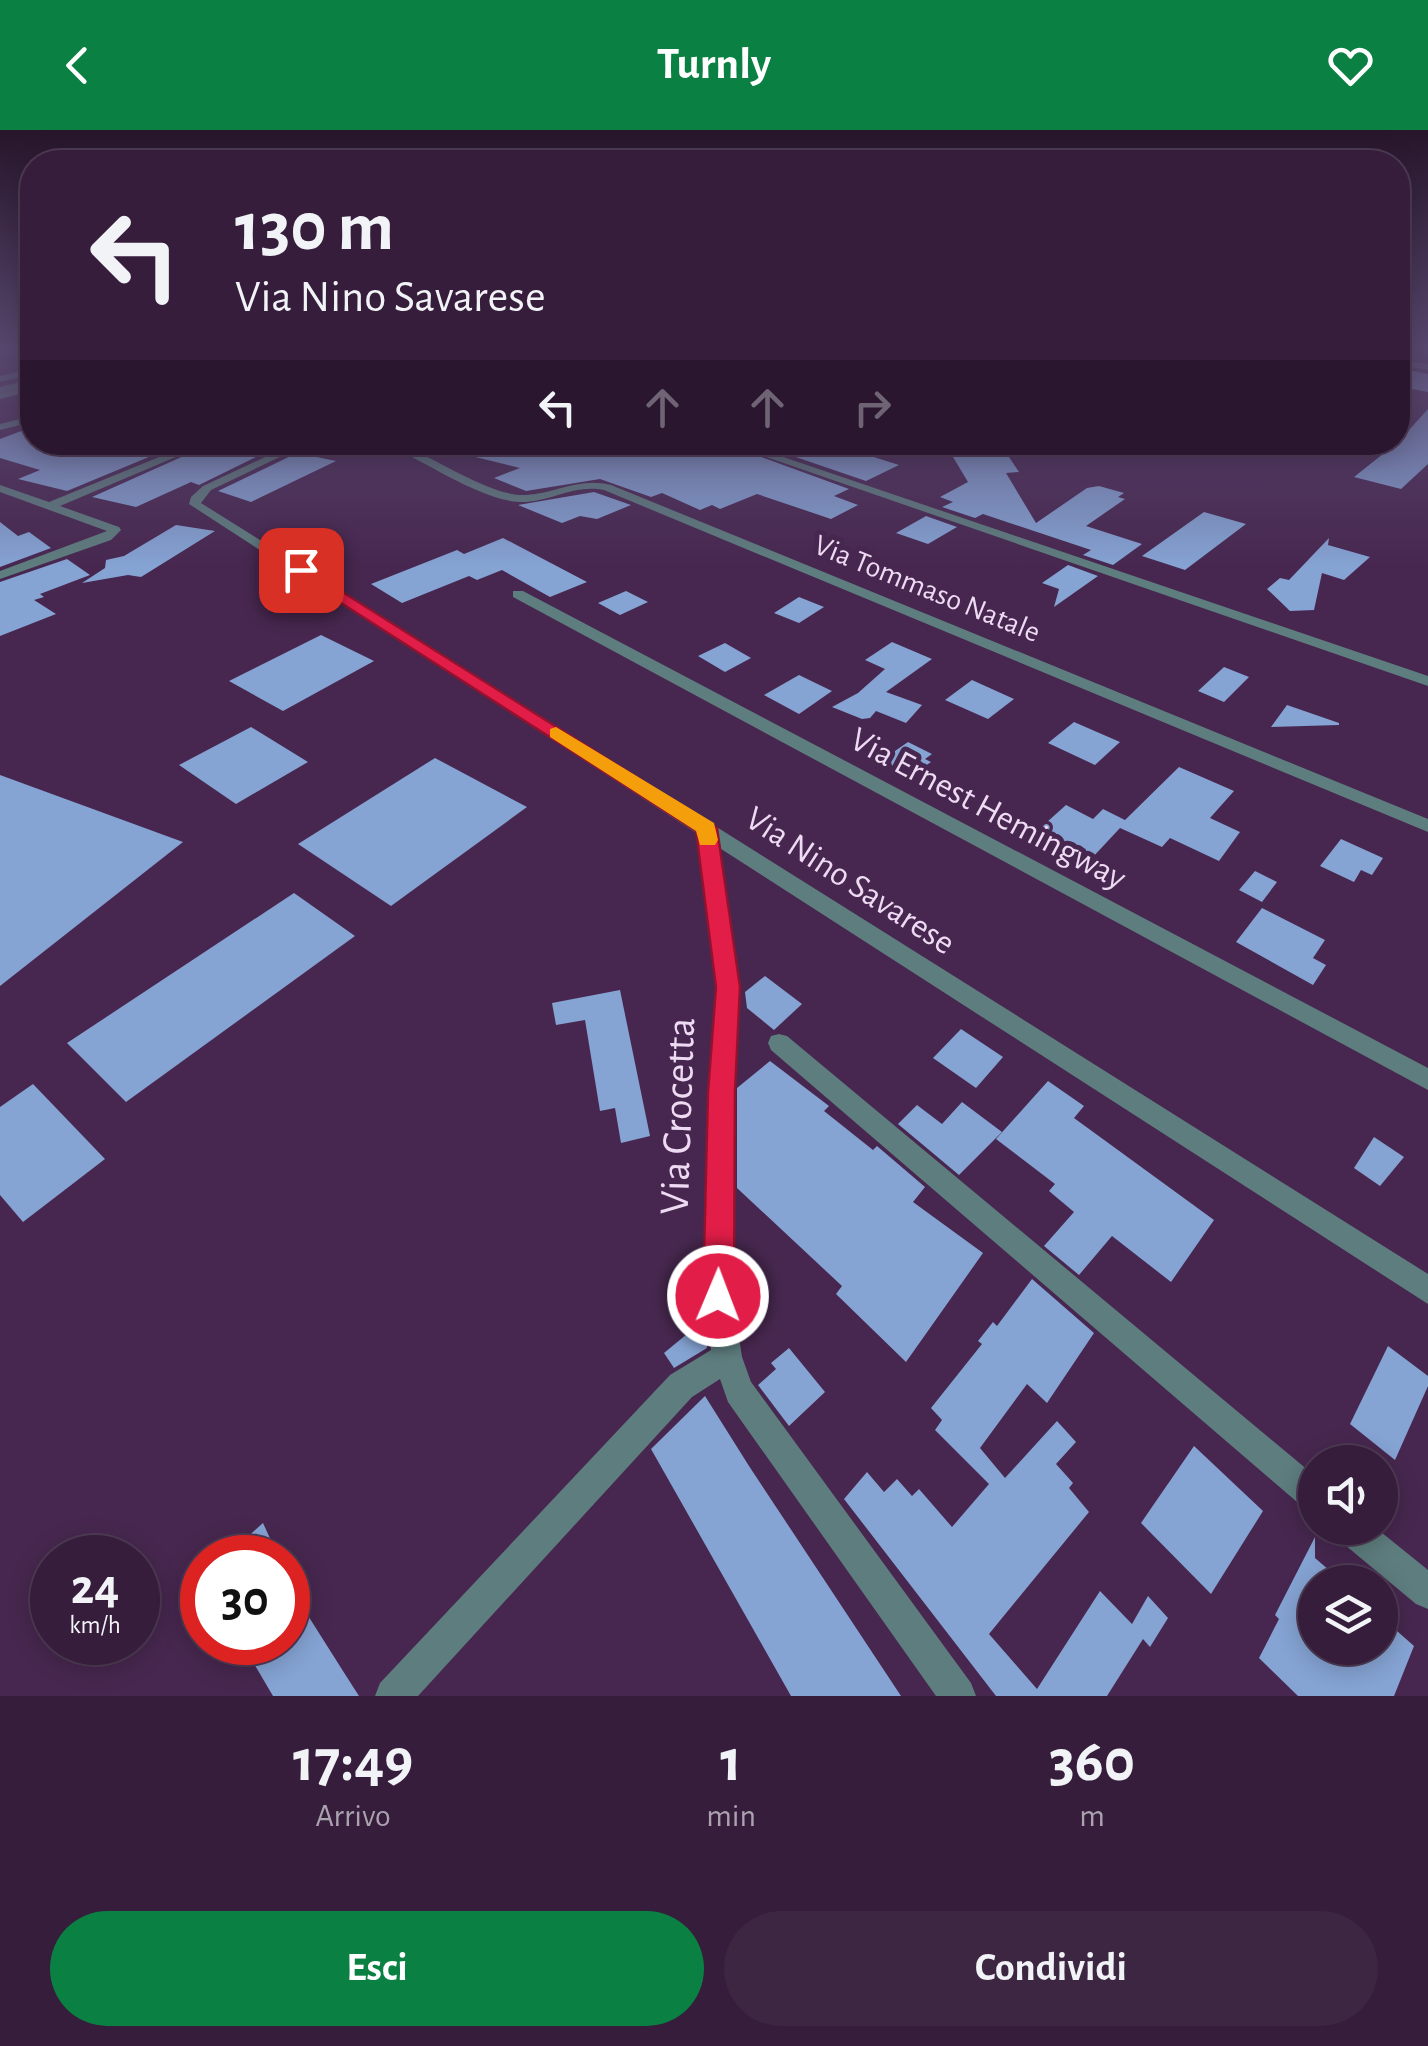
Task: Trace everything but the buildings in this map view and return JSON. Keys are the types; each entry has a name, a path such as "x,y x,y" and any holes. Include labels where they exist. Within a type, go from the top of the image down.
{"street":[{"path":"50,506 174,455"},
{"name":"Via Nino Savarese","path":"278,455 207,488 195,504 1428,1290"},
{"name":"Via Tommaso Natale","path":"416,455 512,498 533,498 586,483 607,487 1428,826"},
{"path":"766,455 1428,680"},
{"path":"0,488 116,530 107,537 0,575"},
{"name":"Via Ernest Hemingway","path":"518,594 1428,1080"},
{"name":"Via Crocetta","path":"706,828 728,987 721,1092 718,1296 727,1357 739,1391 958,1696"},
{"path":"779,1043 1298,1483"},
{"path":"392,1696 681,1386 727,1357"},
{"path":"1371,1545 1428,1592"}],"slow traffic":[{"path":"556,733 706,828 708,840"}],"route":[{"path":"301,570 706,828 728,987 721,1092 718,1296"}]}
